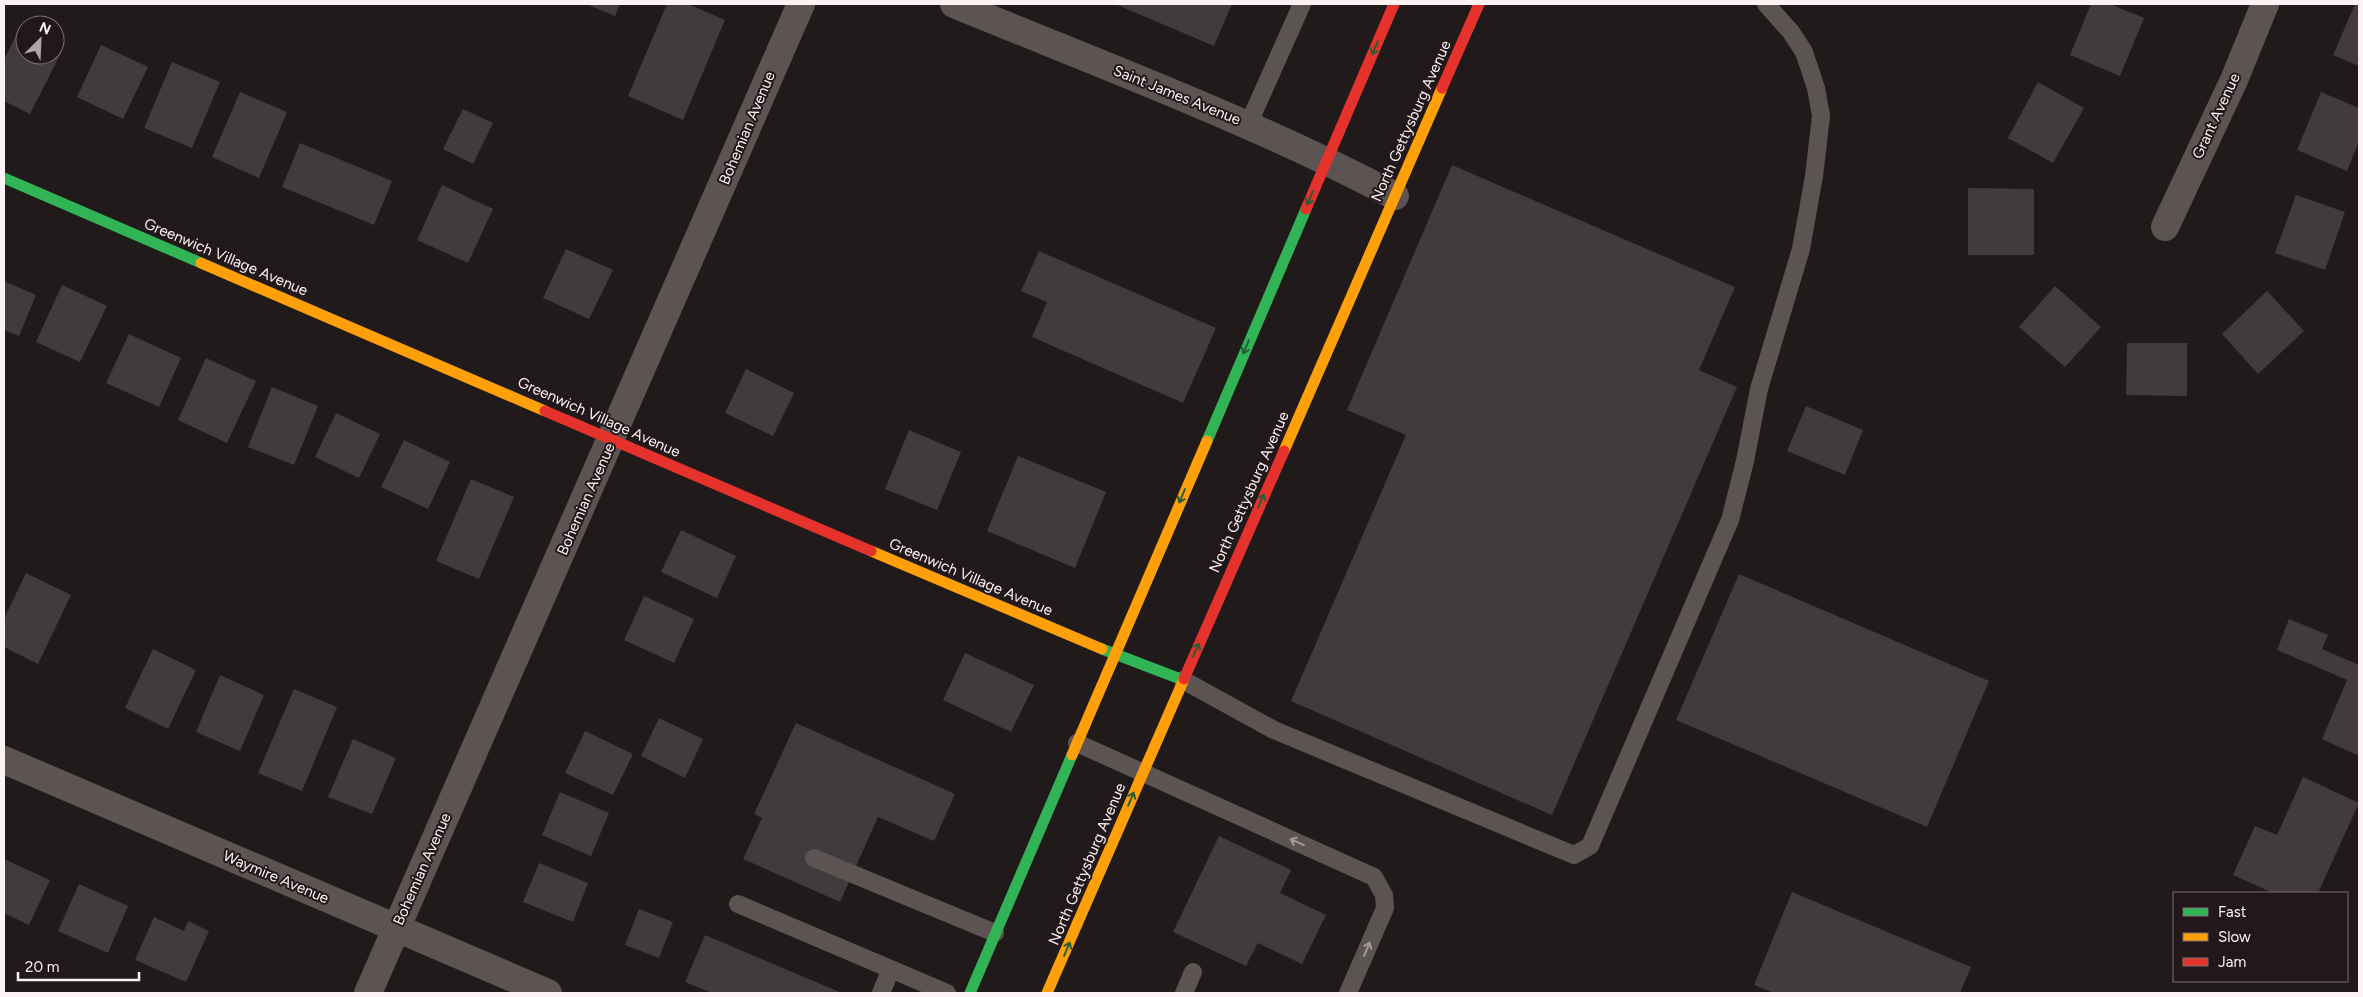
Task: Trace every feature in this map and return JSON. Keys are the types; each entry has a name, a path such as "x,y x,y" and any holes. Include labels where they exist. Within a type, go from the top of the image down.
{"main road":[{"path":"970,993 1394,4"},
{"name":"North Gettysburg Avenue","path":"1047,993 1479,4"},
{"name":"Greenwich Village Avenue","path":"4,178 1114,654 1183,680"}],"street":[{"name":"Bohemian Avenue","path":"368,993 801,4"},
{"name":"Saint James Avenue","path":"954,4 1248,125 1326,160 1395,196"},
{"name":"Grant Avenue","path":"2164,227 2234,80 2265,4"},
{"name":"Waymire Avenue","path":"4,760 548,993"}],"lane":[{"path":"1248,125 1302,4"},
{"path":"1183,680 1274,730 1574,855 1590,846 1730,520 1745,462 1759,389 1801,249 1814,176 1821,116 1816,88 1804,52 1791,32 1766,4"},
{"path":"1077,743 1374,877 1384,895 1384,908 1348,993"},
{"path":"814,858 996,934"},
{"path":"738,904 948,993"},
{"path":"881,993 891,969"},
{"path":"1184,993 1193,972"}],"building":[{"path":"586,4 620,4 615,16"},
{"path":"667,4 688,4 725,20 683,120 628,96"},
{"path":"1115,4 1232,4 1214,46"},
{"path":"2091,4 2110,4 2144,18 2120,76 2070,55"},
{"path":"2355,4 2359,4 2359,66 2333,55"},
{"path":"15,37 15,65 55,65 30,114 4,101 4,60"},
{"path":"101,45 148,67 123,119 77,97"},
{"path":"172,62 220,82 192,148 144,128"},
{"path":"2038,82 2084,108 2053,163 2008,138"},
{"path":"240,92 287,112 259,178 212,157"},
{"path":"2321,92 2359,108 2359,141 2347,171 2297,150"},
{"path":"463,109 493,123 473,164 443,149"},
{"path":"300,143 392,181 374,225 282,187"},
{"path":"1452,165 1735,287 1699,370 1737,387 1552,815 1291,701 1406,435 1347,410"},
{"path":"442,185 493,209 468,263 417,240"},
{"path":"1968,188 2034,189 2034,255 1968,255"},
{"path":"2296,195 2345,212 2325,270 2275,253"},
{"path":"566,249 613,270 589,319 543,298"},
{"path":"1039,251 1216,328 1183,403 1032,337 1047,302 1021,291"},
{"path":"4,281 36,295 19,336 4,330"},
{"path":"62,285 107,306 80,362 36,342"},
{"path":"2055,286 2101,327 2065,367 2019,327"},
{"path":"2267,291 2304,331 2258,374 2222,334"},
{"path":"129,334 181,358 159,407 106,383"},
{"path":"2127,343 2187,343 2187,396 2126,395"},
{"path":"206,358 256,381 227,443 178,420"},
{"path":"746,369 794,393 773,436 725,413"},
{"path":"272,387 318,406 294,465 248,447"},
{"path":"1806,406 1863,430 1845,475 1787,451"},
{"path":"336,413 380,434 359,478 315,457"},
{"path":"909,430 961,452 937,510 885,489"},
{"path":"404,440 450,462 428,509 381,487"},
{"path":"1018,456 1106,492 1075,568 987,531"},
{"path":"471,479 514,497 479,579 436,561"},
{"path":"681,530 736,556 717,598 661,572"},
{"path":"26,573 71,595 38,664 4,647 4,619"},
{"path":"1739,574 1989,681 1927,827 1676,720"},
{"path":"644,596 694,619 674,663 624,640"},
{"path":"2289,619 2328,635 2322,649 2359,665 2359,756 2322,739 2347,680 2277,650"},
{"path":"153,649 196,670 168,729 125,708"},
{"path":"965,653 1034,685 1011,732 943,700"},
{"path":"220,675 264,695 240,751 196,732"},
{"path":"294,689 337,707 302,791 258,773"},
{"path":"659,718 703,739 685,778 641,756"},
{"path":"796,723 955,794 934,841 878,817 840,902 743,859 762,818 754,814"},
{"path":"585,731 633,754 613,795 565,773"},
{"path":"353,739 396,758 372,814 328,797"},
{"path":"2303,777 2359,803 2318,892 2271,892 2233,875 2255,826 2277,835"},
{"path":"560,792 609,813 591,856 542,835"},
{"path":"1219,836 1291,870 1280,893 1326,915 1302,964 1258,943 1246,966 1173,932"},
{"path":"4,859 50,880 29,925 4,913"},
{"path":"539,863 588,883 573,922 523,902"},
{"path":"79,884 128,906 108,953 58,931"},
{"path":"1792,892 1971,967 1960,993 1774,993 1754,985"},
{"path":"639,909 673,922 659,958 625,945"},
{"path":"154,917 184,931 188,921 209,931 186,982 135,960"},
{"path":"705,935 842,993 712,993 685,982"}],"traffic: fast":[{"path":"4,178 201,263"},
{"path":"1207,441 1306,209"},
{"path":"1102,649 1183,680"},
{"path":"970,993 1072,755"}],"traffic: slow":[{"path":"1284,451 1442,88"},
{"path":"201,263 545,411"},
{"path":"1072,755 1207,441"},
{"path":"871,551 1102,649"},
{"path":"1047,993 1184,679"}],"traffic: jam":[{"path":"1306,209 1394,4"},
{"path":"1442,88 1479,4"},
{"path":"545,411 871,551"},
{"path":"1184,679 1284,451"}]}
